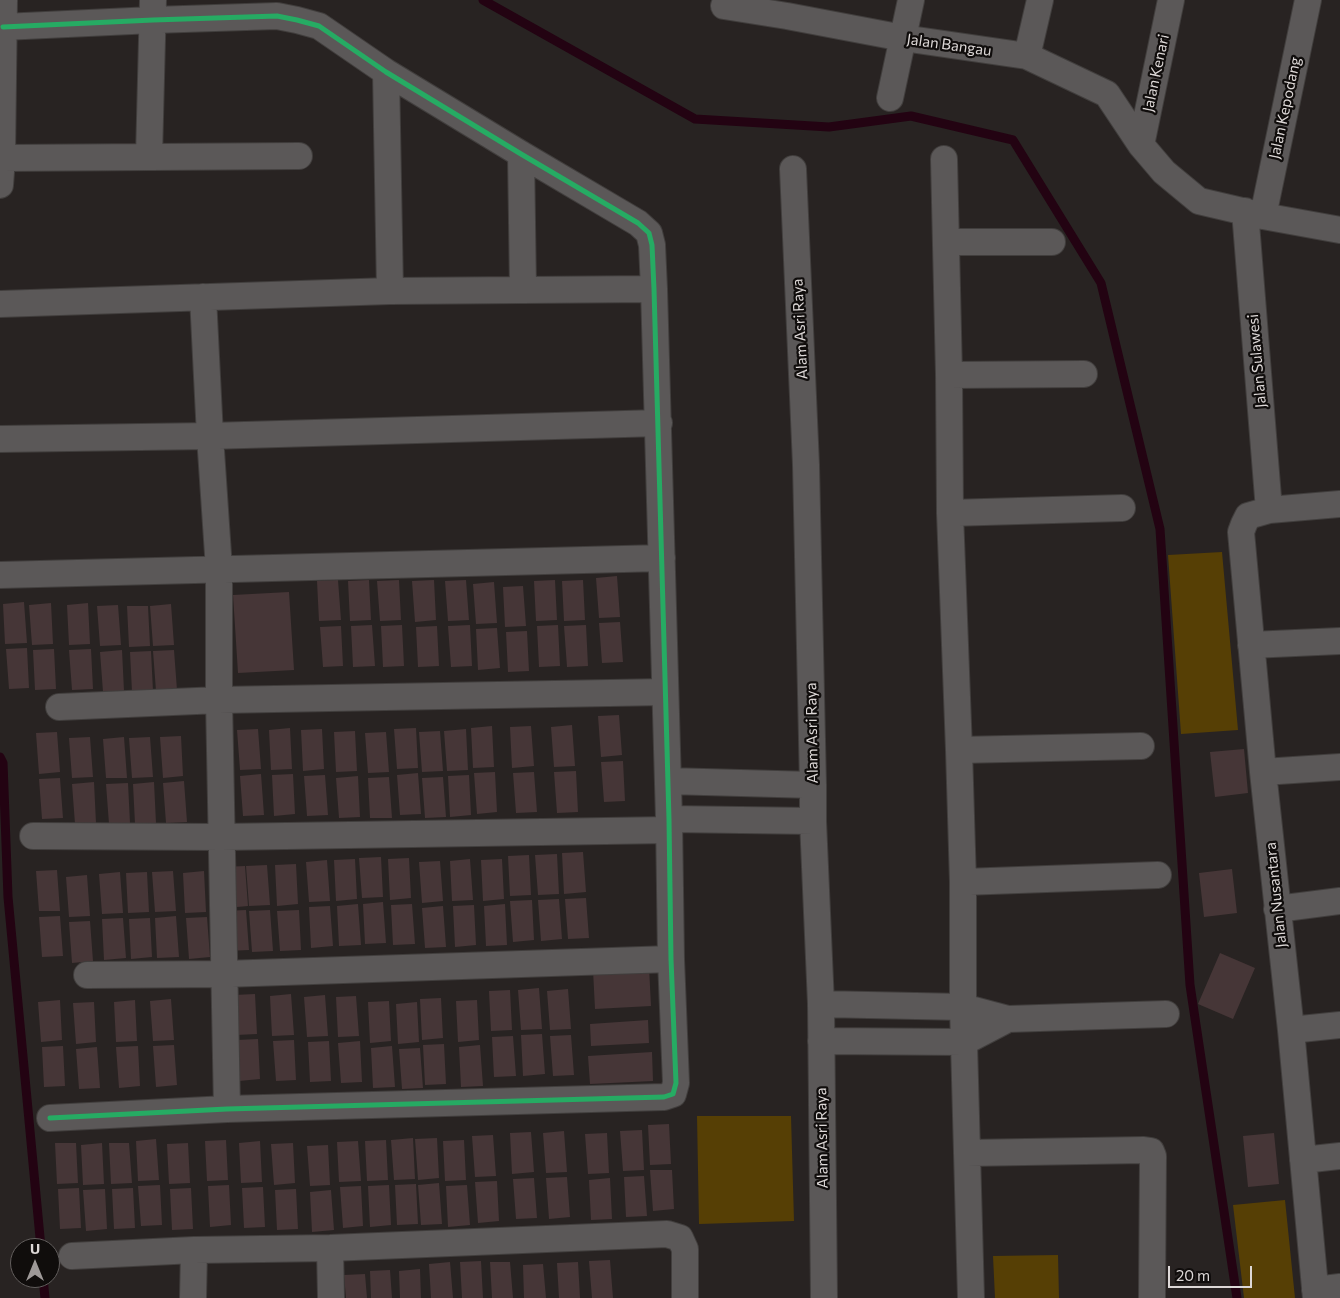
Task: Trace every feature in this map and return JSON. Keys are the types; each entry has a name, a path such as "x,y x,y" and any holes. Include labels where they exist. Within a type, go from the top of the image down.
{"street":[{"path":"0,185 4,0"},
{"path":"890,98 912,0"},
{"path":"1027,56 1040,0"},
{"name":"Jalan Kenari","path":"1141,145 1171,0"},
{"name":"Jalan Kepodang","path":"1254,214 1308,0"},
{"name":"Jalan Bangau","path":"724,6 788,8 903,38 1027,56 1107,94 1141,145 1164,172 1199,201 1254,214 1340,230"},
{"path":"3,27 153,10 277,16 319,26 386,72 638,223 649,233 652,245 654,289 659,423 671,959 676,1083 673,1094 664,1097 227,1109 50,1118"},
{"path":"149,157 153,10"},
{"path":"386,72 390,291"},
{"path":"521,154 524,289"},
{"path":"2,158 299,156"},
{"path":"944,159 950,512 963,882 963,1007 971,1298"},
{"name":"Alam Asri Raya","path":"793,169 806,465 813,821 821,1004 824,1298"},
{"name":"Jalan Sulawesi","path":"1254,214 1269,510"},
{"path":"946,242 1052,242"},
{"path":"0,304 390,291 654,289"},
{"path":"204,297 210,436 219,569 219,700 227,1109"},
{"path":"949,375 1084,374"},
{"path":"0,439 210,436 659,423"},
{"path":"1269,510 1340,504"},
{"path":"950,512 1122,508"},
{"name":"Jalan Nusantara","path":"1269,510 1248,516 1241,532 1263,772 1303,1160 1324,1292"},
{"path":"0,575 662,558"},
{"path":"1252,645 1340,641"},
{"path":"59,707 219,700 665,692"},
{"path":"959,750 1141,746"},
{"path":"1263,772 1340,767"},
{"path":"668,781 813,784"},
{"path":"33,836 222,837 813,821"},
{"path":"963,882 1158,875"},
{"path":"1277,909 1340,901"},
{"path":"87,975 224,974 671,959"},
{"path":"821,1004 963,1007 1008,1019 1166,1014"},
{"path":"821,1041 964,1042 1008,1019"},
{"path":"1291,1030 1340,1025"},
{"path":"967,1153 1150,1151 1153,1156 1152,1298"},
{"path":"1303,1160 1340,1156"},
{"path":"72,1256 194,1250 330,1248 667,1234 680,1238 685,1250 685,1298"},
{"path":"330,1248 331,1298"},
{"path":"193,1298 194,1250"}],"shaded area":[{"path":"1222,552 1238,730 1181,734 1168,555"},
{"path":"697,1116 791,1116 794,1221 699,1224"},
{"path":"1285,1200 1295,1298 1244,1298 1233,1205"},
{"path":"1058,1255 1059,1298 995,1298 993,1256"}],"building":[{"path":"617,576 620,617 599,618 596,578"},
{"path":"338,580 341,620 319,621 317,581"},
{"path":"369,580 371,620 350,621 348,581"},
{"path":"399,580 401,620 380,621 377,581"},
{"path":"434,580 436,620 415,622 412,581"},
{"path":"466,580 469,620 448,621 445,581"},
{"path":"555,580 557,620 536,621 534,581"},
{"path":"583,580 585,620 564,621 562,581"},
{"path":"494,582 497,623 476,624 473,584"},
{"path":"523,586 526,626 505,627 503,587"},
{"path":"289,592 294,670 238,673 233,595"},
{"path":"24,602 27,643 5,644 3,604"},
{"path":"51,603 53,644 32,645 29,605"},
{"path":"88,603 90,644 69,645 67,605"},
{"path":"171,604 174,645 153,646 150,606"},
{"path":"118,605 121,645 100,646 97,606"},
{"path":"127,606 148,606 150,646 129,647"},
{"path":"620,622 623,662 602,663 599,623"},
{"path":"372,625 375,666 353,667 351,626"},
{"path":"402,625 404,666 383,667 381,626"},
{"path":"470,625 472,666 451,667 448,626"},
{"path":"558,625 560,666 539,667 537,626"},
{"path":"586,625 588,666 567,667 564,626"},
{"path":"341,626 343,666 323,667 320,627"},
{"path":"437,626 439,666 418,667 416,627"},
{"path":"497,628 500,668 478,670 476,629"},
{"path":"527,631 529,671 508,672 506,632"},
{"path":"27,648 29,688 9,689 6,649"},
{"path":"54,649 56,689 35,690 33,650"},
{"path":"91,649 93,689 72,690 69,650"},
{"path":"122,650 124,691 103,692 100,652"},
{"path":"174,650 177,690 156,691 153,651"},
{"path":"151,651 153,691 132,692 130,652"},
{"path":"619,715 622,755 601,757 598,716"},
{"path":"572,725 575,766 554,767 551,727"},
{"path":"492,726 494,767 473,768 471,728"},
{"path":"531,726 534,766 512,768 510,727"},
{"path":"290,728 292,769 271,770 269,730"},
{"path":"416,728 418,768 397,769 394,729"},
{"path":"258,729 261,769 240,770 237,730"},
{"path":"322,729 324,769 303,771 301,730"},
{"path":"466,729 468,770 447,771 444,731"},
{"path":"355,731 357,771 336,772 334,732"},
{"path":"440,731 443,771 422,772 419,732"},
{"path":"57,732 60,772 39,774 36,733"},
{"path":"386,732 389,772 368,773 365,733"},
{"path":"181,736 183,776 163,778 160,737"},
{"path":"90,737 93,777 72,778 69,738"},
{"path":"124,737 127,778 106,778 103,739"},
{"path":"150,737 153,777 132,778 129,738"},
{"path":"1244,749 1248,793 1215,797 1210,752"},
{"path":"623,761 625,801 604,802 601,762"},
{"path":"576,771 578,812 557,813 554,772"},
{"path":"495,772 497,812 477,814 474,773"},
{"path":"534,772 537,812 516,813 513,773"},
{"path":"418,773 421,814 400,815 397,775"},
{"path":"261,774 264,815 243,816 240,776"},
{"path":"293,774 295,814 274,816 272,775"},
{"path":"325,775 328,815 307,816 304,776"},
{"path":"469,775 471,815 450,817 448,776"},
{"path":"358,776 360,817 339,818 336,778"},
{"path":"389,777 392,818 370,818 368,778"},
{"path":"443,777 446,817 425,818 422,778"},
{"path":"60,778 63,818 42,819 39,779"},
{"path":"184,781 187,822 166,823 163,783"},
{"path":"94,782 96,823 75,824 72,784"},
{"path":"154,782 156,823 135,824 133,784"},
{"path":"128,783 130,823 109,824 106,784"},
{"path":"583,852 586,892 564,894 562,853"},
{"path":"557,854 559,894 538,895 535,855"},
{"path":"529,855 531,895 510,896 508,856"},
{"path":"381,857 383,897 362,898 359,858"},
{"path":"409,858 411,898 390,900 388,859"},
{"path":"355,859 357,899 336,901 334,860"},
{"path":"470,859 473,900 452,901 450,861"},
{"path":"502,859 504,899 483,901 481,860"},
{"path":"327,860 330,901 309,902 306,862"},
{"path":"440,861 443,901 422,903 419,862"},
{"path":"296,864 298,904 277,906 275,865"},
{"path":"267,865 270,905 249,906 246,866"},
{"path":"245,866 248,906 226,908 224,867"},
{"path":"1232,869 1237,913 1204,917 1199,873"},
{"path":"57,870 60,911 39,911 36,871"},
{"path":"173,871 176,911 155,912 152,872"},
{"path":"204,871 206,912 185,913 183,873"},
{"path":"120,872 123,913 102,914 99,874"},
{"path":"147,872 149,912 128,913 126,873"},
{"path":"87,875 90,916 69,917 66,877"},
{"path":"586,898 589,938 568,939 565,899"},
{"path":"559,899 562,939 541,941 538,900"},
{"path":"532,900 534,940 513,942 510,901"},
{"path":"383,902 386,943 365,944 363,904"},
{"path":"358,904 361,945 339,946 337,906"},
{"path":"412,904 415,944 393,945 391,905"},
{"path":"505,904 507,945 486,946 484,906"},
{"path":"474,905 476,945 455,947 453,906"},
{"path":"330,906 333,946 311,948 309,907"},
{"path":"443,906 446,947 425,948 422,908"},
{"path":"246,910 249,950 227,951 225,911"},
{"path":"270,910 273,951 252,952 249,911"},
{"path":"299,910 301,950 280,951 277,911"},
{"path":"60,916 63,956 42,957 39,917"},
{"path":"176,916 179,957 157,958 155,918"},
{"path":"207,917 210,957 189,959 186,918"},
{"path":"123,918 126,958 104,960 102,919"},
{"path":"150,918 152,957 131,959 129,919"},
{"path":"90,921 93,961 72,963 69,922"},
{"path":"1220,953 1255,968 1233,1019 1198,1004"},
{"path":"649,967 651,1006 595,1009 593,970"},
{"path":"539,988 542,1029 521,1030 518,990"},
{"path":"568,989 571,1029 550,1030 547,991"},
{"path":"510,990 512,1030 491,1031 489,991"},
{"path":"255,994 257,1034 236,1035 234,995"},
{"path":"291,994 294,1035 272,1036 270,996"},
{"path":"325,995 328,1036 307,1037 304,997"},
{"path":"356,996 359,1036 338,1037 336,997"},
{"path":"441,998 443,1038 422,1040 420,999"},
{"path":"171,999 174,1040 153,1041 150,1001"},
{"path":"60,1000 62,1040 41,1042 38,1002"},
{"path":"135,1000 137,1041 116,1042 114,1002"},
{"path":"477,1000 479,1040 458,1042 456,1001"},
{"path":"389,1001 391,1041 370,1043 368,1002"},
{"path":"94,1002 96,1042 76,1044 73,1003"},
{"path":"417,1002 419,1042 398,1044 396,1004"},
{"path":"648,1020 649,1043 591,1046 590,1024"},
{"path":"542,1034 545,1074 523,1076 521,1035"},
{"path":"571,1035 574,1075 553,1076 550,1036"},
{"path":"513,1036 516,1076 494,1077 492,1037"},
{"path":"258,1039 260,1079 239,1081 237,1040"},
{"path":"294,1040 296,1080 276,1081 273,1041"},
{"path":"329,1041 331,1081 310,1082 308,1042"},
{"path":"360,1041 362,1082 341,1083 338,1043"},
{"path":"444,1044 446,1084 425,1085 423,1045"},
{"path":"174,1045 177,1085 156,1087 153,1046"},
{"path":"480,1045 483,1086 461,1087 459,1047"},
{"path":"63,1046 65,1086 44,1087 42,1047"},
{"path":"138,1046 140,1086 119,1088 116,1047"},
{"path":"392,1046 395,1087 373,1088 371,1048"},
{"path":"97,1047 100,1088 79,1089 76,1049"},
{"path":"420,1048 423,1088 402,1089 399,1049"},
{"path":"652,1052 653,1081 590,1084 588,1056"},
{"path":"669,1124 671,1164 650,1165 648,1125"},
{"path":"642,1130 644,1170 623,1171 620,1131"},
{"path":"564,1131 567,1172 546,1173 543,1133"},
{"path":"531,1132 534,1172 512,1174 510,1133"},
{"path":"607,1133 609,1173 588,1174 585,1134"},
{"path":"1274,1133 1279,1184 1248,1187 1243,1136"},
{"path":"493,1135 496,1176 475,1177 472,1136"},
{"path":"413,1138 415,1179 394,1180 391,1140"},
{"path":"437,1138 439,1178 418,1180 415,1139"},
{"path":"156,1139 159,1180 138,1181 136,1141"},
{"path":"226,1140 228,1180 207,1181 205,1141"},
{"path":"386,1140 388,1180 367,1181 365,1141"},
{"path":"464,1140 466,1180 445,1181 443,1141"},
{"path":"260,1141 262,1182 241,1183 239,1143"},
{"path":"358,1141 361,1181 339,1182 337,1142"},
{"path":"55,1143 76,1143 78,1183 57,1184"},
{"path":"102,1143 104,1184 83,1185 81,1145"},
{"path":"109,1143 129,1143 132,1183 111,1184"},
{"path":"188,1143 190,1183 169,1184 167,1144"},
{"path":"293,1143 295,1183 274,1185 271,1144"},
{"path":"328,1145 330,1185 310,1186 307,1146"},
{"path":"650,1170 672,1170 674,1209 653,1211"},
{"path":"644,1176 647,1216 626,1217 624,1177"},
{"path":"567,1177 570,1217 549,1219 546,1178"},
{"path":"534,1178 537,1218 516,1219 513,1179"},
{"path":"610,1178 612,1219 591,1220 589,1180"},
{"path":"497,1181 499,1221 478,1223 475,1182"},
{"path":"439,1183 442,1224 421,1225 418,1185"},
{"path":"416,1184 418,1224 397,1225 395,1185"},
{"path":"160,1185 162,1225 141,1226 138,1186"},
{"path":"229,1185 231,1225 210,1227 208,1186"},
{"path":"389,1185 391,1225 370,1227 368,1186"},
{"path":"467,1185 470,1225 448,1227 446,1186"},
{"path":"361,1186 363,1226 343,1228 340,1187"},
{"path":"263,1187 265,1227 244,1228 242,1188"},
{"path":"79,1188 81,1228 60,1229 58,1189"},
{"path":"133,1188 135,1228 114,1229 112,1189"},
{"path":"191,1188 193,1229 172,1230 170,1189"},
{"path":"105,1189 107,1229 86,1231 83,1190"},
{"path":"296,1189 298,1229 277,1230 275,1190"},
{"path":"331,1190 334,1230 312,1232 310,1192"},
{"path":"610,1260 613,1298 592,1298 589,1261"},
{"path":"481,1261 483,1298 462,1298 460,1262"},
{"path":"450,1262 453,1298 431,1298 429,1264"},
{"path":"490,1262 510,1262 513,1298 492,1298"},
{"path":"578,1262 580,1298 559,1298 557,1263"},
{"path":"543,1264 546,1298 524,1298 523,1265"},
{"path":"420,1269 421,1298 400,1298 399,1271"},
{"path":"390,1270 392,1298 371,1298 370,1271"},
{"path":"365,1274 367,1298 346,1298 344,1275"}],"waterway":[{"path":"483,0 695,119 829,127 911,116 1013,140 1101,283 1160,529 1190,985 1237,1298"},
{"path":"0,757 3,763 8,897 40,1238"},
{"path":"44,1288 45,1298"}],"cycle path":[{"path":"3,27 277,16 319,26 386,72 638,223 649,233 652,245 654,289 669,819 671,959 676,1083 673,1094 664,1097 227,1109 50,1118"}]}
